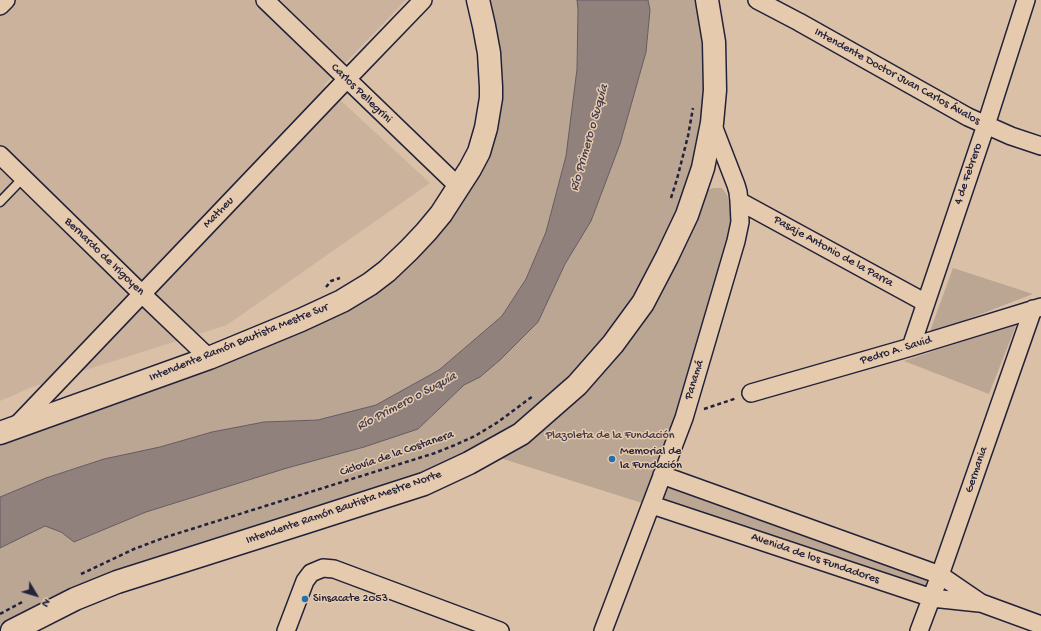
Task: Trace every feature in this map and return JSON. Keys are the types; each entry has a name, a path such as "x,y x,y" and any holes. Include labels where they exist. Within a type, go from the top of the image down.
{"main road":[{"name":"Intendente Ramón Bautista Mestre Sur","path":"8,430 209,358 301,320 342,300 370,284 387,271 409,250 441,214 470,169 479,152 486,128 491,98 489,53 478,0"},
{"name":"Intendente Ramón Bautista Mestre Norte","path":"12,631 75,599 117,582 424,484 469,463 521,434 577,386 614,344 643,304 668,257 686,215 703,168 712,123 715,90 714,42 707,0"}],"street":[{"path":"0,6 6,0"},
{"name":"Carlos Pellegrini","path":"265,0 458,188"},
{"name":"Matheu","path":"8,430 142,294 423,0"},
{"name":"Intendente Doctor Juan Carlos Ávalos","path":"757,0 968,117 1011,136 1041,146"},
{"name":"4 de Febrero","path":"911,347 986,125 1026,0"},
{"name":"Panamá","path":"603,631 652,505 684,416 736,241 740,222 740,201 736,184 712,123"},
{"name":"Bernardo de Irigoyen","path":"0,155 209,358"},
{"name":"Pasaje Antonio de la Parra","path":"740,201 926,303"},
{"name":"Pedro A. Savid","path":"751,394 1037,308"},
{"name":"Germania","path":"919,631 1037,308"},
{"name":"Avenida de los Fundadores","path":"662,475 940,575 981,603 1041,625"},
{"name":"Avenida de los Fundadores","path":"652,505 932,598 981,603"},
{"path":"286,631 304,581 311,573 323,568 334,569 500,631"}],"lane":[{"path":"0,202 23,178"}],"path":[{"path":"670,202 688,136 693,107"},
{"path":"324,289 331,281 342,278"},
{"name":"Ciclovía de la Costanera","path":"75,577 134,549 166,537 435,453 475,436 498,422 537,393"},
{"path":"684,416 751,394"},
{"path":"0,614 27,600"}],"shaded area":[{"path":"0,0 406,0 324,85 430,183 227,325 32,387 0,401"}],"green space":[{"path":"478,0 577,0 578,9 577,69 566,156 546,232 526,279 502,316 439,370 376,405 318,420 264,422 212,432 160,447 104,459 46,478 0,497 0,433 301,320 409,250 486,128"},
{"path":"648,0 707,0 703,168 613,344 469,463 12,631 0,631 0,548 45,526 61,532 74,542 146,512 287,468 364,447 418,429 464,385 480,377 500,360 538,322 565,264 591,221 620,144 646,52 650,10"},
{"name":"Plazoleta de la Fundación","path":"722,188 727,195 730,206 730,229 716,283 672,424 642,503 494,456 552,417 707,190"},
{"path":"953,268 1033,294 929,334"},
{"path":"1017,323 989,394 904,361"},
{"path":"668,487 935,575 930,587 662,501"}],"water":[{"name":"Río Primero o Suquía","path":"577,0 648,0 650,10 646,52 620,144 591,221 565,264 538,322 500,360 480,377 464,385 418,429 364,447 287,468 146,512 74,542 61,532 45,526 0,548 0,497 46,478 104,459 160,447 212,432 264,422 318,420 376,405 439,370 502,316 526,279 546,232 566,156 577,69"}],"place":[{"name":"Memorial de la Fundación","path":"612,459"},
{"name":"Sinsacate 2053","path":"305,599"}]}
